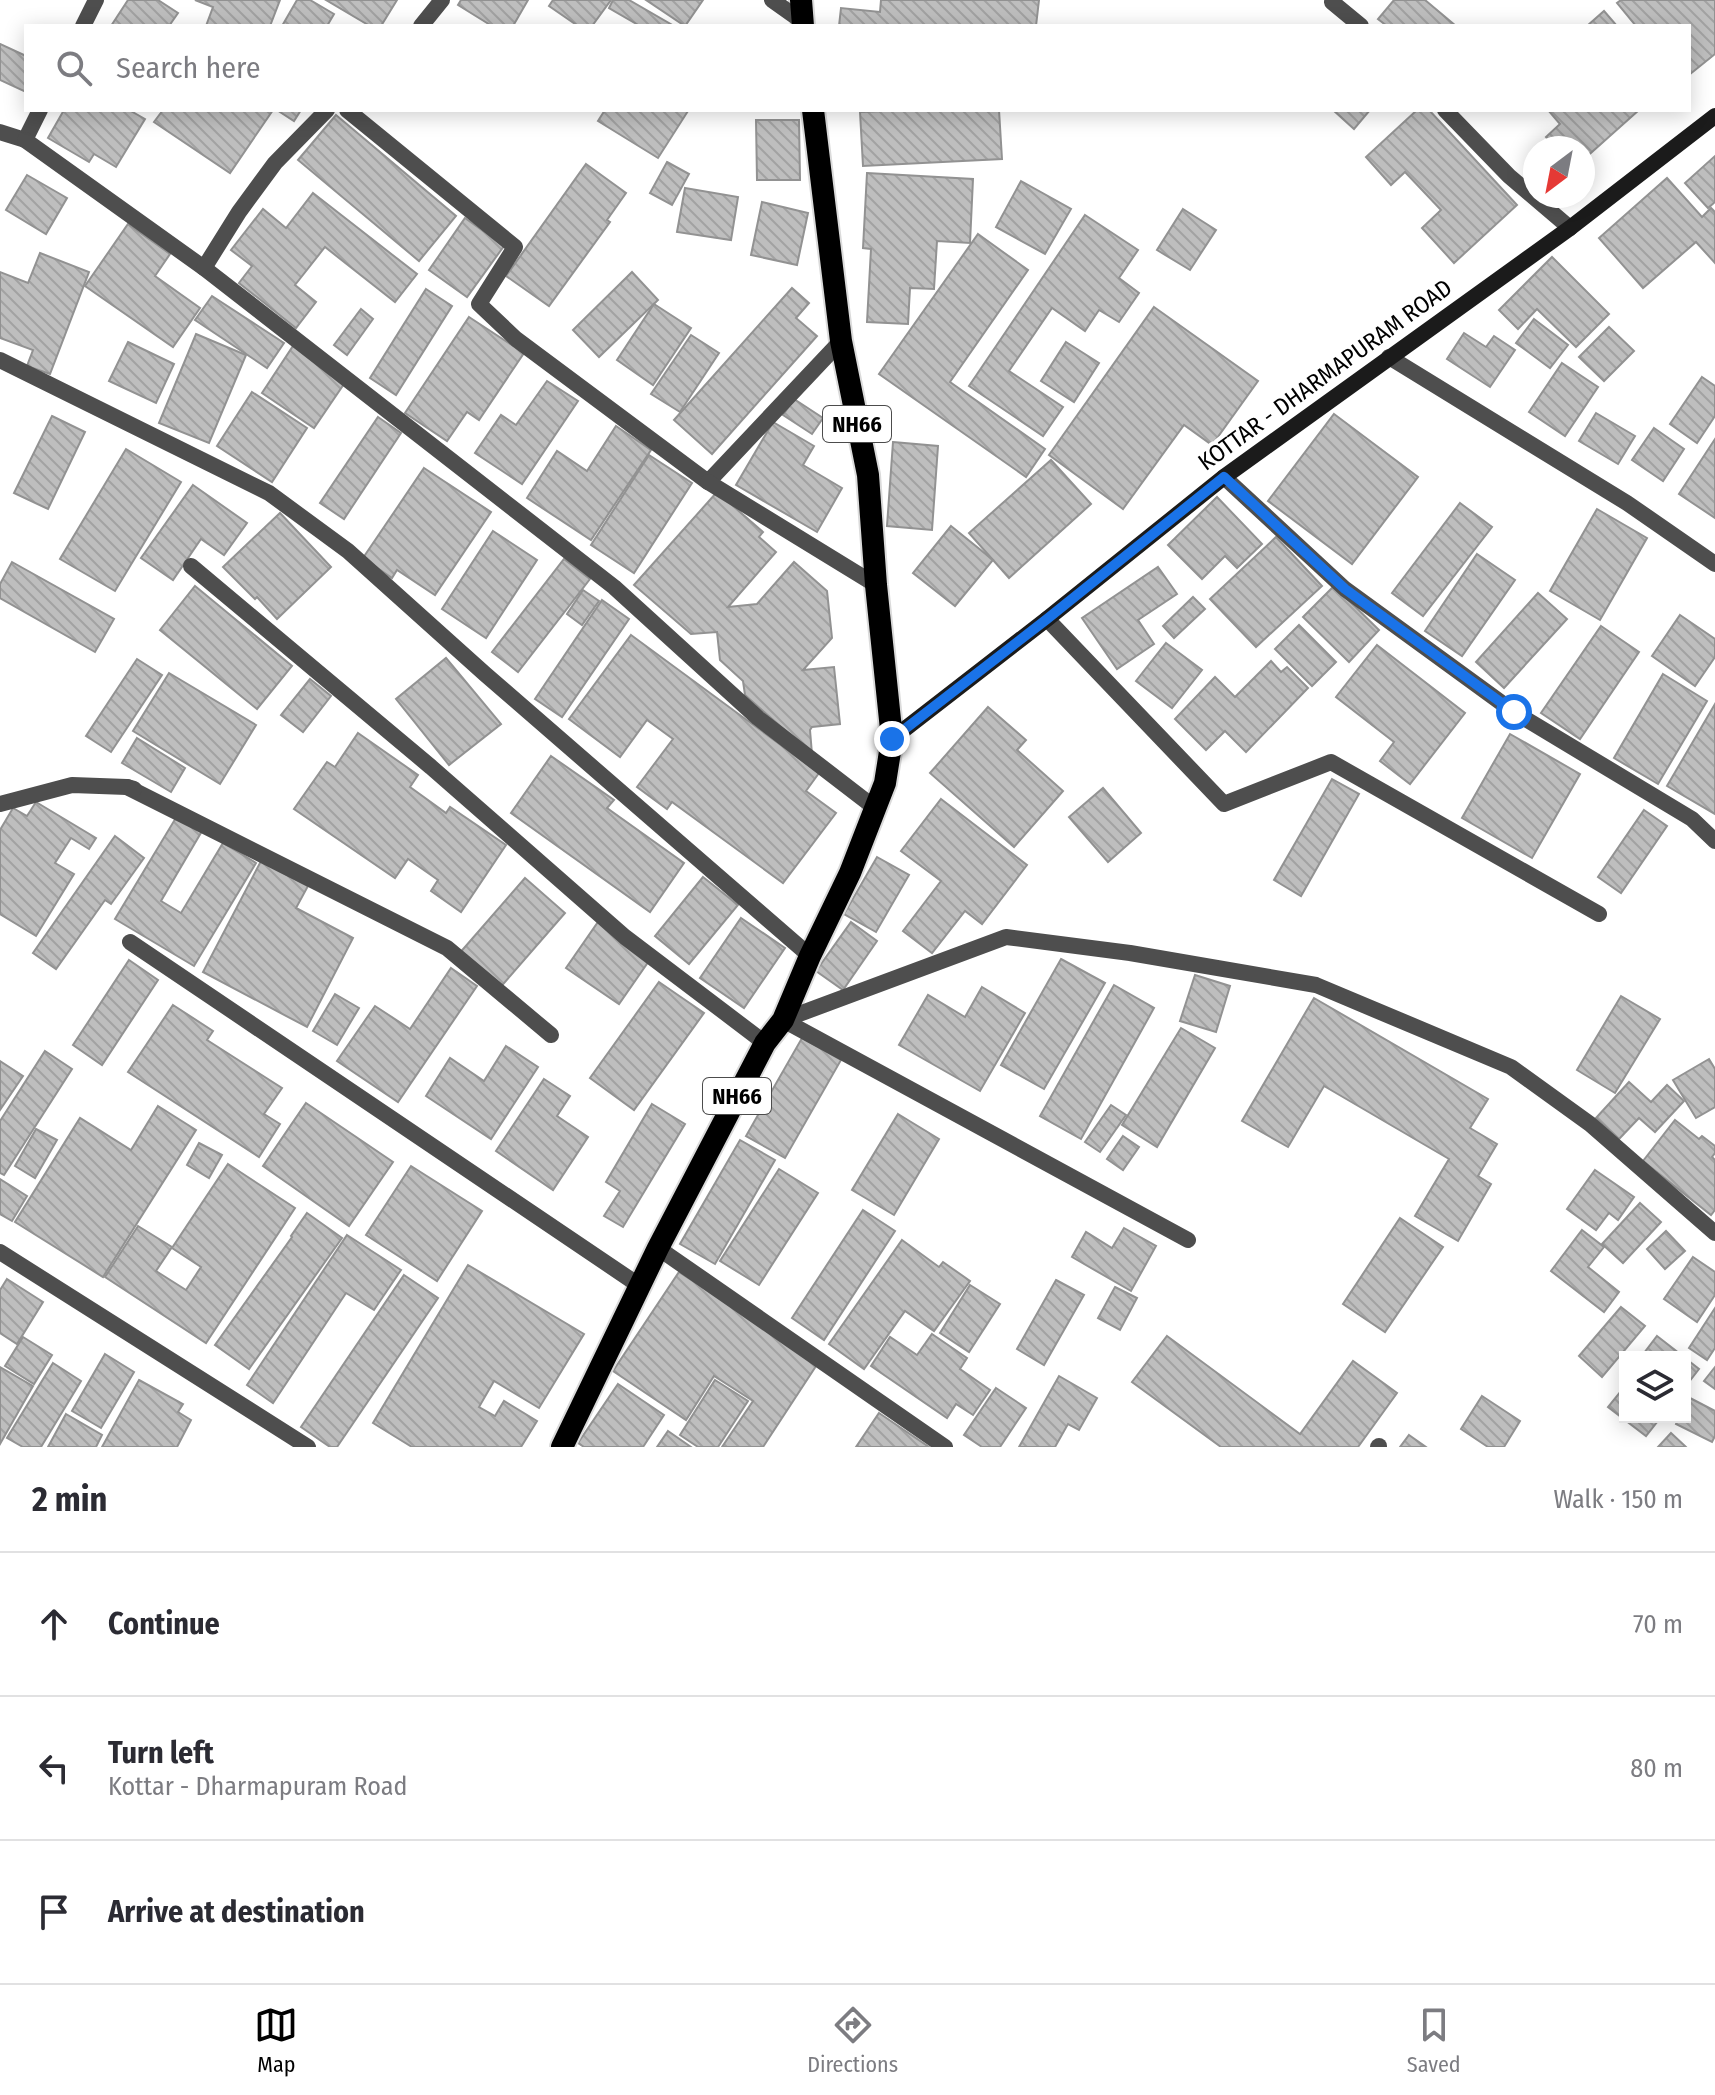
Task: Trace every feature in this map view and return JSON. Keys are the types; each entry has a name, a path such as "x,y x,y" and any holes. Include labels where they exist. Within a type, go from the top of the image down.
{"highway":[{"name":"NH66","path":"562,1447 658,1248 765,1043 783,1020 850,873 885,783 892,739 868,475 841,341 813,112"}],"main road":[{"name":"KOTTAR - DHARMAPURAM ROAD","path":"892,739 1224,477 1570,228 1715,116"}],"street":[{"path":"84,24 96,0"},
{"path":"423,24 442,0"},
{"path":"772,0 802,16"},
{"path":"1332,2 1359,24"},
{"path":"25,140 39,112"},
{"path":"204,268 275,163 325,112"},
{"path":"349,112 515,247 479,304 516,339 708,482 876,585"},
{"path":"1447,112 1509,176 1570,228"},
{"path":"0,132 25,140 204,268 614,587 758,718 875,808"},
{"path":"708,482 841,341"},
{"path":"1389,357 1627,503 1715,564"},
{"path":"0,360 269,493 348,551 810,956"},
{"path":"1224,477 1345,589 1514,712 1692,819 1715,841"},
{"path":"191,566 431,767 625,937 765,1043"},
{"path":"1047,619 1224,804 1331,762 1599,914"},
{"path":"0,804 72,785 127,787 207,815"},
{"path":"127,787 447,948 551,1035"},
{"path":"783,1020 1006,937 1130,953 1316,985 1511,1067 1590,1124 1715,1233"},
{"path":"130,942 640,1286"},
{"path":"783,1020 1188,1240"},
{"path":"658,1248 945,1447"},
{"path":"0,1252 308,1447"}],"building":[{"path":"128,0 158,0 178,13 170,24 112,24"},
{"path":"195,0 280,0 271,24 207,24 213,7"},
{"path":"297,0 310,0 334,14 328,24 283,24"},
{"path":"326,0 397,0 382,24 367,24"},
{"path":"461,0 528,0 514,24 489,24 458,5"},
{"path":"553,0 611,0 593,24 575,24 549,6"},
{"path":"613,0 629,0 671,24 637,24 609,8"},
{"path":"646,0 703,0 686,24"},
{"path":"881,0 1039,0 1036,24 839,24 841,8 880,12"},
{"path":"1394,0 1425,0 1454,24 1384,24 1378,19"},
{"path":"1621,0 1715,0 1715,54 1691,73 1691,24 1634,24 1617,3"},
{"path":"1604,11 1615,24 1589,24"},
{"path":"0,44 24,55 24,91 0,80"},
{"path":"63,112 133,112 145,119 116,167 94,154 89,162 48,138"},
{"path":"162,112 272,112 230,173 154,122"},
{"path":"280,112 300,112 294,121"},
{"path":"604,112 687,112 658,158 598,121"},
{"path":"860,112 999,112 1002,159 863,166"},
{"path":"1335,112 1368,112 1354,129"},
{"path":"1415,112 1431,112 1517,205 1454,263 1422,228 1441,210 1405,172 1391,185 1366,157"},
{"path":"1550,112 1637,112 1595,149 1595,136 1547,136 1560,124"},
{"path":"336,115 456,216 419,261 298,160"},
{"path":"756,120 799,120 800,180 757,180"},
{"path":"1715,156 1715,202 1708,208 1685,183"},
{"path":"667,162 689,174 672,205 650,193"},
{"path":"586,164 626,193 607,220 610,222 549,306 506,276"},
{"path":"867,173 973,179 970,243 937,241 934,289 910,288 908,324 867,322 871,249 863,248"},
{"path":"27,175 67,198 46,234 6,210"},
{"path":"1667,178 1702,217 1711,208 1715,212 1715,263 1696,242 1643,288 1599,238"},
{"path":"1021,181 1071,209 1045,254 996,227"},
{"path":"685,188 738,197 731,240 677,232"},
{"path":"313,193 417,274 395,302 325,247 295,285 316,302 296,328 239,283 252,266 231,250 263,209 286,228"},
{"path":"762,202 808,213 797,265 751,255"},
{"path":"1183,209 1216,230 1190,270 1157,250"},
{"path":"1085,215 1138,250 1119,278 1139,293 1119,322 1099,310 1085,331 1052,308 1009,371 1063,407 1043,436 969,386"},
{"path":"465,218 504,246 467,297 429,270"},
{"path":"128,224 170,254 155,276 200,308 173,347 85,286"},
{"path":"978,234 1028,270 950,382 1045,449 1026,477 879,374"},
{"path":"40,253 89,272 50,374 27,366 33,350 0,338 0,272 28,283"},
{"path":"1552,257 1609,314 1576,347 1537,309 1518,329 1499,310"},
{"path":"632,272 658,300 599,357 573,330"},
{"path":"792,288 809,303 796,318 817,336 712,454 674,420"},
{"path":"426,289 452,306 396,395 370,378"},
{"path":"212,296 284,343 267,368 195,320"},
{"path":"654,304 691,328 653,385 617,360"},
{"path":"1154,307 1258,381 1212,445 1184,425 1123,509 1049,455"},
{"path":"361,309 373,319 347,355 334,345"},
{"path":"469,317 524,353 479,420 467,412 447,441 405,413"},
{"path":"1534,319 1568,345 1550,368 1516,343"},
{"path":"1609,327 1634,351 1604,381 1579,357"},
{"path":"1464,333 1486,347 1494,336 1515,350 1490,387 1447,359"},
{"path":"196,334 246,355 209,443 159,423"},
{"path":"691,335 719,353 680,412 651,394"},
{"path":"128,342 174,364 156,403 109,381"},
{"path":"1066,342 1099,363 1074,402 1041,381"},
{"path":"293,346 346,381 314,428 262,393"},
{"path":"1562,363 1598,387 1565,436 1529,412"},
{"path":"1702,377 1715,386 1715,416 1697,443 1670,424"},
{"path":"547,381 578,401 522,484 475,453 501,415 516,425"},
{"path":"252,392 307,428 272,482 217,446"},
{"path":"794,399 823,418 812,434 783,415"},
{"path":"1596,413 1635,436 1618,464 1579,441"},
{"path":"1334,414 1418,477 1352,564 1268,501"},
{"path":"52,416 85,432 48,509 14,493"},
{"path":"378,417 401,433 344,519 320,503"},
{"path":"773,422 814,446 803,465 842,488 817,532 736,485"},
{"path":"616,426 651,450 591,540 527,498 557,451 587,471"},
{"path":"1654,428 1684,449 1663,481 1632,460"},
{"path":"1715,439 1715,518 1679,494"},
{"path":"893,442 938,446 932,530 887,526"},
{"path":"126,449 181,482 115,591 60,559"},
{"path":"649,455 692,483 634,573 591,545"},
{"path":"1051,460 1091,504 1009,578 969,533"},
{"path":"424,468 491,512 435,595 397,570 392,578 363,558"},
{"path":"193,485 247,523 224,555 201,539 173,580 141,558"},
{"path":"717,492 763,532 759,537 776,552 728,607 757,604 794,562 827,591 832,638 803,670 834,667 840,724 812,727 812,754 745,695 743,681 720,660 717,632 691,634 634,585"},
{"path":"1217,497 1262,544 1237,568 1225,556 1202,579 1168,545"},
{"path":"1460,503 1492,527 1423,616 1392,593"},
{"path":"1597,509 1647,538 1600,620 1550,591"},
{"path":"280,513 331,567 277,619 223,567"},
{"path":"951,526 993,560 955,606 913,573"},
{"path":"493,531 537,560 486,638 442,609"},
{"path":"1276,537 1322,586 1256,647 1210,599"},
{"path":"1477,554 1515,580 1462,656 1425,631"},
{"path":"564,559 590,579 518,672 492,652"},
{"path":"12,562 114,619 95,652 0,598 0,584"},
{"path":"1158,567 1177,594 1138,620 1154,644 1117,669 1082,618"},
{"path":"195,586 292,666 257,709 160,630"},
{"path":"1334,586 1379,630 1349,662 1303,617"},
{"path":"583,590 599,601 582,625 567,614"},
{"path":"1538,593 1567,619 1504,688 1476,662"},
{"path":"1193,597 1205,609 1174,638 1163,626"},
{"path":"602,600 629,619 562,717 535,699"},
{"path":"1680,615 1715,639 1715,657 1695,686 1652,656"},
{"path":"1299,625 1336,662 1312,686 1275,649"},
{"path":"1601,626 1639,652 1580,739 1541,713"},
{"path":"631,635 819,773 806,791 836,813 783,883 672,802 667,809 637,787 673,739 647,720 620,757 569,719"},
{"path":"1166,643 1202,670 1172,708 1136,681"},
{"path":"1377,645 1465,713 1410,784 1380,761 1394,742 1336,697"},
{"path":"446,658 501,724 449,765 396,699"},
{"path":"137,659 162,675 111,752 86,736"},
{"path":"1271,661 1281,672 1287,667 1308,688 1246,752 1225,731 1206,750 1175,719 1215,677 1235,697"},
{"path":"169,673 256,725 220,784 133,731"},
{"path":"1663,674 1707,701 1658,784 1614,758"},
{"path":"310,679 331,696 303,732 281,715"},
{"path":"1715,704 1715,814 1667,786"},
{"path":"988,707 1026,740 1017,750 1063,791 1014,847 930,773"},
{"path":"358,733 418,775 410,787 446,813 450,807 506,845 461,912 431,891 438,880 408,859 395,878 294,809 327,762 335,767"},
{"path":"1510,734 1580,774 1532,858 1462,818"},
{"path":"137,738 185,768 171,792 122,763"},
{"path":"551,756 614,800 607,808 684,863 650,912 511,813"},
{"path":"1332,779 1359,794 1301,896 1274,880"},
{"path":"1103,788 1141,833 1108,862 1069,817"},
{"path":"941,799 1027,865 982,924 965,911 932,953 903,931 941,881 901,851"},
{"path":"36,802 96,838 89,849 71,838 55,863 74,874 36,936 0,914 0,830 13,808 27,816"},
{"path":"1644,810 1667,826 1621,893 1598,877"},
{"path":"177,816 202,831 161,901 181,913 223,843 256,863 194,966 115,919"},
{"path":"115,836 144,858 111,904 105,900 56,969 33,953"},
{"path":"877,857 909,875 876,932 844,914"},
{"path":"261,861 308,886 296,908 353,938 307,1027 203,972"},
{"path":"703,877 738,905 689,964 655,936"},
{"path":"525,878 565,913 498,990 458,955"},
{"path":"741,918 785,948 744,1008 700,978"},
{"path":"598,922 651,958 619,1004 566,968"},
{"path":"851,922 877,941 843,990 816,971"},
{"path":"1061,959 1105,983 1044,1089 1001,1065"},
{"path":"129,960 158,980 102,1065 73,1045"},
{"path":"451,968 477,986 398,1102 337,1061 375,1006 410,1029"},
{"path":"1195,975 1230,986 1216,1032 1180,1021"},
{"path":"659,982 704,1013 634,1110 590,1078"},
{"path":"1114,985 1154,1008 1081,1139 1040,1116"},
{"path":"982,987 1025,1013 980,1091 899,1045 928,995 965,1017"},
{"path":"335,994 359,1008 337,1045 313,1031"},
{"path":"1621,996 1660,1019 1615,1093 1577,1070"},
{"path":"1314,998 1488,1099 1470,1128 1497,1144 1478,1176 1491,1184 1458,1241 1415,1216 1449,1159 1324,1086 1288,1147 1242,1121"},
{"path":"173,1005 213,1031 207,1040 282,1088 264,1114 280,1124 259,1157 128,1072"},
{"path":"1181,1028 1215,1048 1157,1147 1122,1125"},
{"path":"802,1038 841,1060 785,1158 746,1136"},
{"path":"506,1046 538,1067 491,1139 426,1096 450,1058 484,1081"},
{"path":"45,1051 72,1069 4,1175 0,1173 0,1121"},
{"path":"1709,1059 1715,1069 1715,1107 1696,1118 1673,1080"},
{"path":"0,1061 23,1076 0,1110"},
{"path":"544,1079 570,1096 557,1116 588,1137 553,1190 496,1151"},
{"path":"1629,1082 1651,1102 1667,1085 1684,1101 1655,1132 1639,1118 1619,1139 1596,1118"},
{"path":"306,1103 393,1162 349,1226 263,1166"},
{"path":"652,1104 685,1124 623,1227 604,1216 620,1191 606,1182"},
{"path":"1111,1105 1126,1115 1100,1152 1085,1142"},
{"path":"158,1106 196,1130 103,1277 15,1222 80,1118 131,1150"},
{"path":"898,1114 939,1139 894,1215 852,1190"},
{"path":"1675,1120 1699,1139 1702,1136 1715,1146 1712,1157 1715,1160 1715,1210 1711,1215 1643,1161"},
{"path":"36,1129 57,1140 35,1178 15,1166"},
{"path":"1123,1136 1139,1147 1123,1170 1107,1159"},
{"path":"740,1140 775,1160 715,1264 680,1244"},
{"path":"199,1143 222,1155 209,1178 187,1165"},
{"path":"228,1164 295,1208 206,1343 105,1277 138,1226 172,1247 156,1271 186,1290 201,1267 172,1248"},
{"path":"411,1166 482,1211 437,1281 366,1235"},
{"path":"779,1169 818,1193 759,1285 720,1261"},
{"path":"1595,1170 1634,1197 1618,1220 1609,1213 1596,1230 1567,1209"},
{"path":"0,1179 27,1196 12,1221 0,1214"},
{"path":"1640,1203 1661,1222 1623,1263 1602,1244"},
{"path":"863,1210 895,1231 824,1340 792,1318"},
{"path":"307,1213 342,1238 249,1369 215,1345"},
{"path":"1400,1218 1443,1247 1385,1332 1343,1304"},
{"path":"1124,1228 1156,1246 1131,1291 1072,1257 1086,1232 1112,1248"},
{"path":"1582,1230 1604,1247 1588,1267 1619,1292 1604,1312 1551,1271"},
{"path":"1666,1231 1685,1251 1665,1269 1647,1249"},
{"path":"347,1235 401,1270 374,1310 346,1293 273,1403 247,1385"},
{"path":"902,1240 939,1267 943,1262 970,1281 934,1331 905,1311 864,1369 829,1344"},
{"path":"1693,1257 1715,1272 1715,1295 1697,1322 1664,1299"},
{"path":"468,1265 584,1334 539,1408 494,1381 479,1407 495,1416 504,1401 537,1421 521,1447 412,1447 373,1423"},
{"path":"679,1272 818,1363 763,1447 722,1447 753,1401 714,1376 686,1420 613,1371"},
{"path":"404,1275 438,1298 337,1447 330,1447 301,1427"},
{"path":"7,1279 43,1302 17,1344 0,1333 0,1290"},
{"path":"1056,1280 1084,1295 1044,1365 1017,1349"},
{"path":"970,1285 1000,1304 969,1352 940,1333"},
{"path":"1115,1287 1137,1298 1120,1330 1098,1318"},
{"path":"1621,1307 1645,1326 1624,1351 1619,1351 1619,1357 1602,1377 1579,1356"},
{"path":"1715,1308 1715,1348 1707,1360 1689,1348"},
{"path":"932,1334 967,1358 960,1369 990,1390 973,1415 956,1404 947,1418 871,1366 890,1337 917,1355"},
{"path":"1167,1336 1300,1434 1353,1361 1397,1393 1358,1447 1221,1447 1132,1382"},
{"path":"1657,1336 1676,1351 1646,1351"},
{"path":"23,1337 52,1355 34,1384 5,1366"},
{"path":"105,1354 134,1372 101,1428 72,1411"},
{"path":"53,1363 81,1381 41,1447 23,1447 7,1438"},
{"path":"1691,1363 1699,1369 1691,1379"},
{"path":"0,1367 33,1386 0,1444"},
{"path":"1715,1367 1715,1389 1704,1381"},
{"path":"1059,1376 1097,1398 1079,1430 1068,1424 1055,1447 1019,1447"},
{"path":"139,1380 183,1404 178,1412 191,1420 177,1447 102,1447"},
{"path":"715,1380 748,1401 718,1447 698,1447 680,1435"},
{"path":"618,1384 664,1415 643,1447 584,1447 578,1443"},
{"path":"996,1388 1026,1408 1000,1447 982,1447 964,1435"},
{"path":"1619,1393 1619,1415 1608,1407"},
{"path":"1482,1396 1520,1421 1504,1447 1488,1447 1461,1429"},
{"path":"1691,1399 1715,1411 1715,1436 1712,1442 1676,1424 1691,1423"},
{"path":"879,1413 929,1447 856,1447"},
{"path":"66,1414 102,1435 96,1447 48,1447"},
{"path":"1629,1423 1656,1423 1646,1436"},
{"path":"668,1431 691,1447 657,1447"},
{"path":"1671,1433 1686,1447 1658,1447"},
{"path":"1409,1435 1426,1447 1400,1447"}],"route":[{"path":"892,739 1224,477 1345,589 1514,712"}]}
